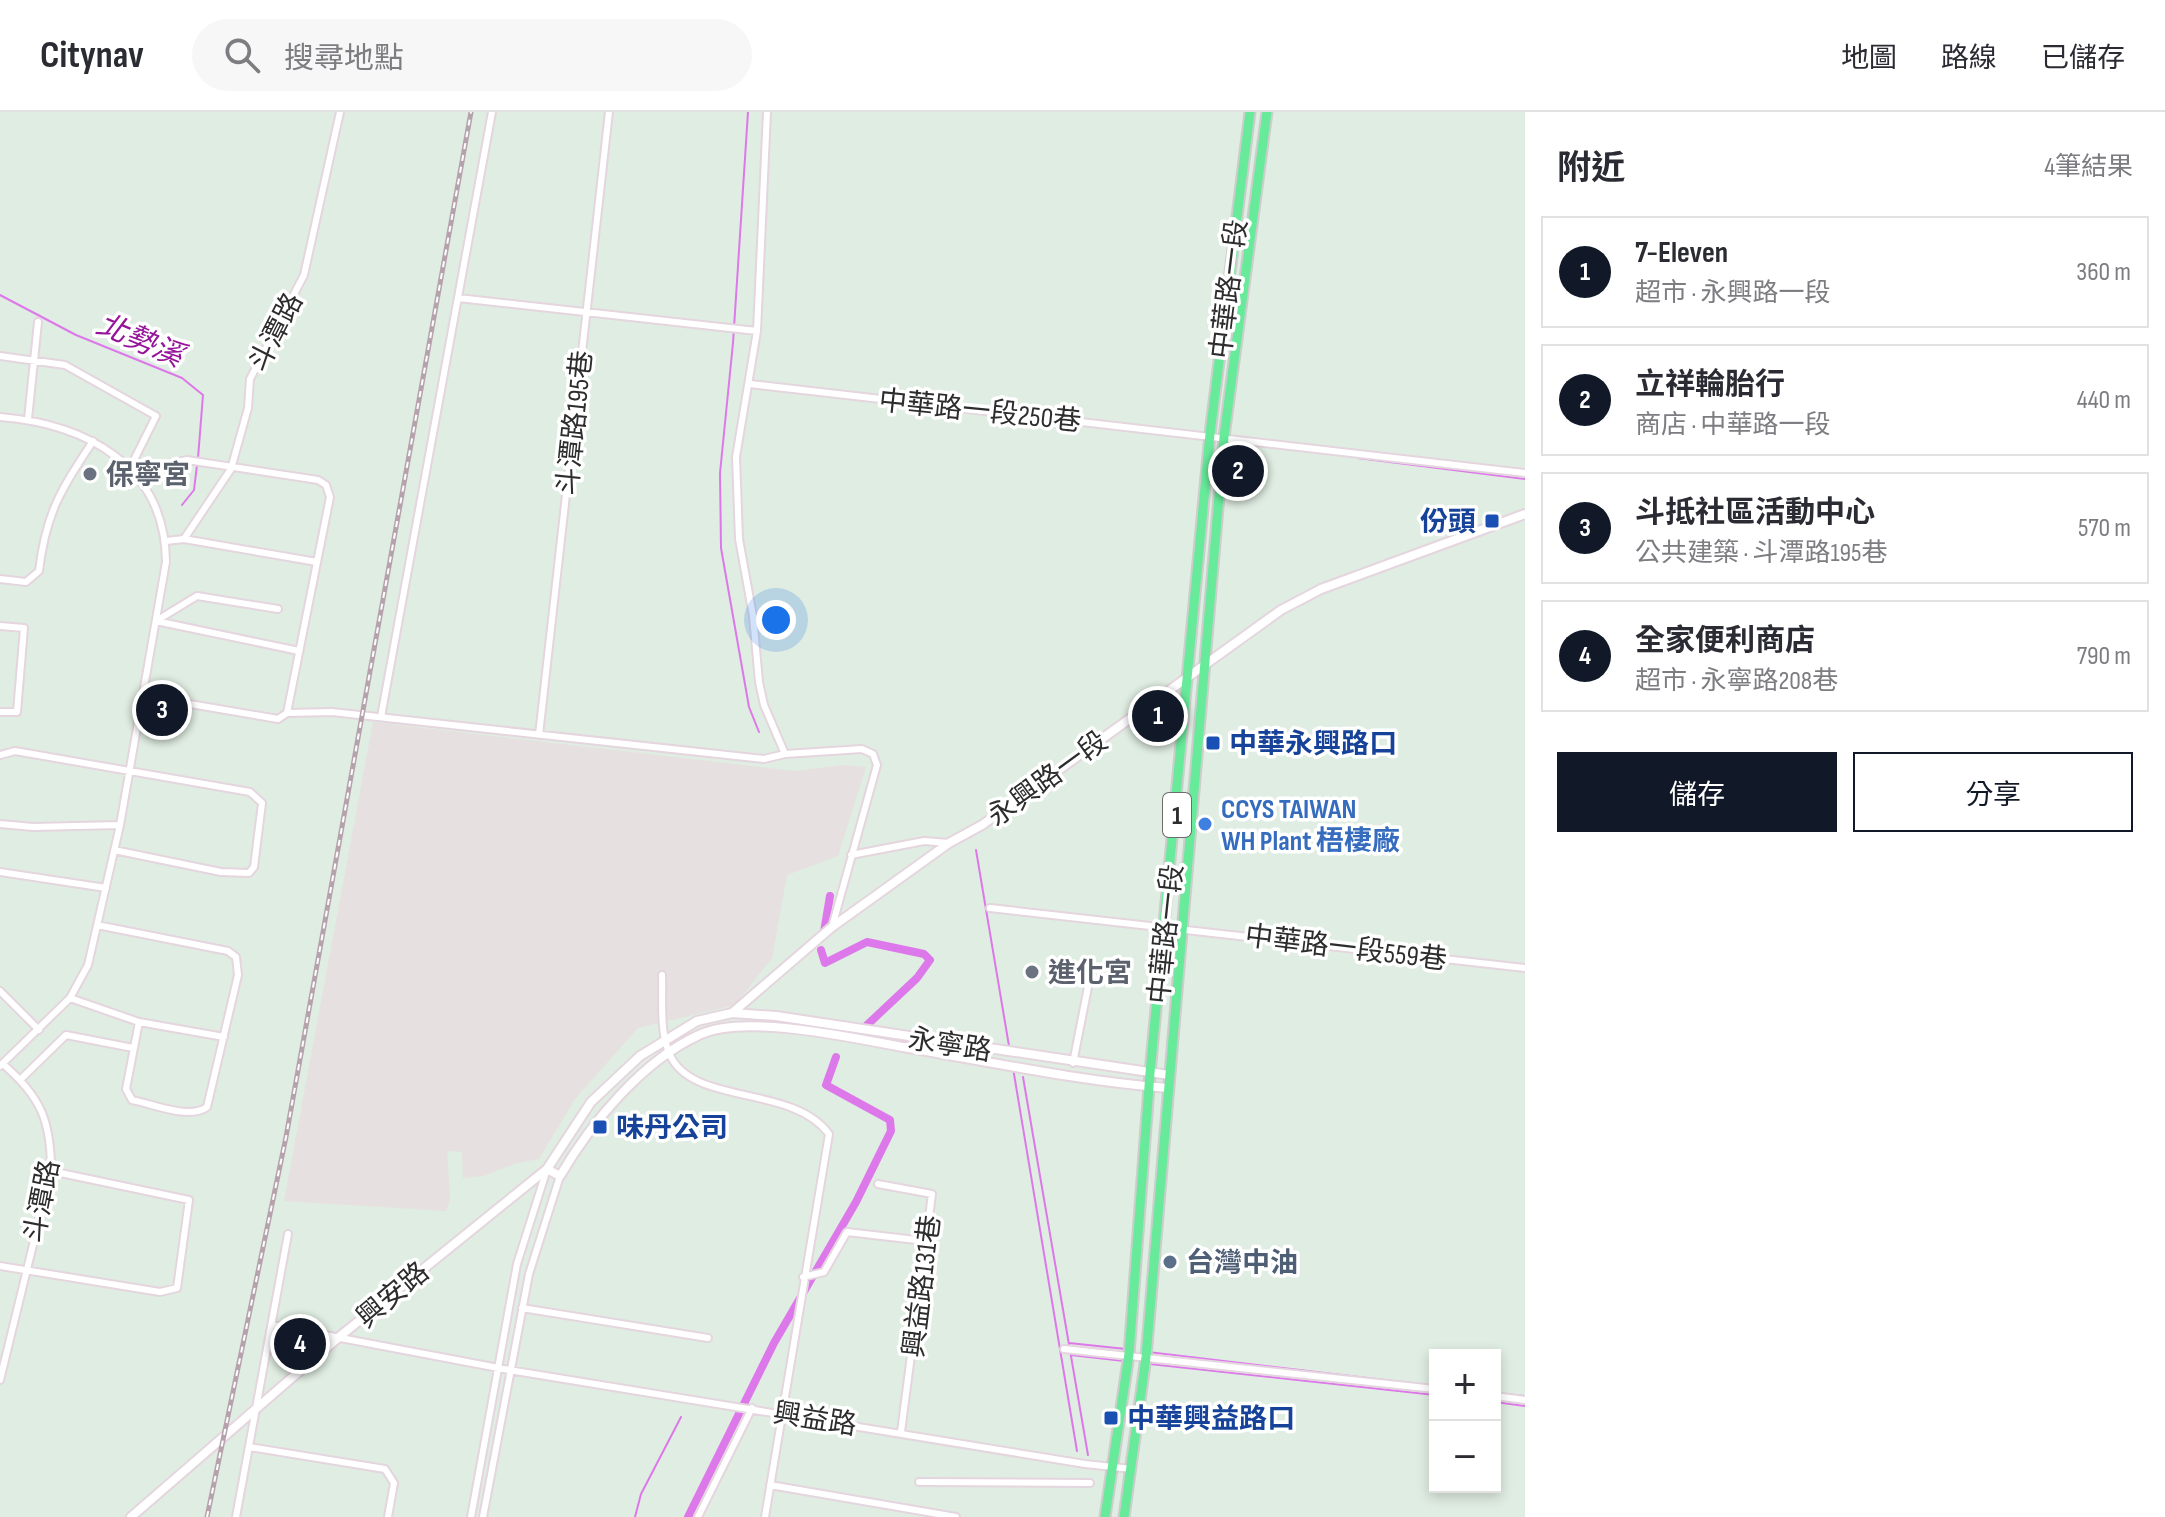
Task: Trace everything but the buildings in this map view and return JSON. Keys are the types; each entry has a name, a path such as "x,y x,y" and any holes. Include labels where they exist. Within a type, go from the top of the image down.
{"main road":[{"name":"中華路一段","path":"1105,1517 1129,1354 1150,1073 1167,926 1210,434 1250,112"},
{"name":"中華路一段","path":"1124,1517 1146,1357 1208,663 1224,437 1267,112"}],"street":[{"name":"斗潭路","path":"184,539 231,469 248,408 250,379 304,275 340,112"},
{"path":"381,717 492,112"},
{"name":"斗潭路195巷","path":"539,735 609,112"},
{"path":"767,112 757,331 736,457 739,539 761,693 785,754"},
{"path":"458,298 757,331"},
{"path":"28,419 38,322"},
{"path":"0,356 65,365 156,416 131,466"},
{"name":"中華路一段250巷","path":"750,384 1210,434 1525,473"},
{"path":"0,417 28,419 93,441 131,466 154,508 166,541 184,539 317,562"},
{"path":"0,579 26,582 39,571 43,531 56,499 93,441"},
{"path":"136,474 187,460 318,480 326,485 330,497 287,713"},
{"name":"永興路一段","path":"832,927 949,843 982,825 1303,597 1525,514"},
{"name":"斗潭路","path":"0,1380 51,1171 47,1124 42,1107 21,1079 1,1065 70,998 88,965 120,825 127,770 156,621 166,541"},
{"path":"156,621 197,596 278,609"},
{"path":"156,621 299,651"},
{"path":"0,626 24,628 17,712 0,712"},
{"path":"143,696 278,719 287,713 381,717 764,759 785,754 854,749 873,754 877,765 832,927"},
{"path":"0,755 15,751 250,792 260,797 264,809 254,867 249,873 221,872 114,850"},
{"path":"0,824 33,827 120,825"},
{"path":"851,855 924,841 949,843"},
{"path":"0,872 106,888"},
{"name":"中華路一段559巷","path":"990,908 1525,968"},
{"path":"97,925 228,951 236,957 238,975 207,1107 196,1113 132,1100 126,1089 139,1022"},
{"name":"興安路","path":"131,1517 223,1434 252,1414 339,1337 547,1169 591,1102 623,1070 665,1037 697,1021 732,1013 832,927"},
{"path":"1073,1063 1088,987 1083,965"},
{"path":"662,975 665,1037 670,1055 681,1071 698,1082 786,1104 819,1121 829,1134 765,1517"},
{"path":"0,991 39,1030"},
{"path":"70,998 139,1022 224,1037"},
{"path":"483,1517 509,1370 537,1239 560,1176 581,1139 620,1096 700,1034 732,1027 732,1013"},
{"name":"永寧路","path":"732,1013 822,1023 1169,1075"},
{"name":"永寧路","path":"732,1027 838,1036 1168,1088"},
{"path":"21,1079 66,1035 133,1048"},
{"path":"471,1517 523,1236 547,1169 560,1176"},
{"path":"0,1266 170,1292 177,1288 189,1200 51,1171"},
{"name":"興益路131巷","path":"878,1184 932,1194 901,1432"},
{"path":"803,1277 824,1272 847,1232 925,1241"},
{"path":"236,1517 252,1414 288,1234"},
{"path":"522,1308 708,1338"},
{"name":"興益路","path":"272,1325 509,1370 1132,1469"},
{"path":"1064,1349 1429,1388"},
{"path":"1501,1397 1525,1400"},
{"path":"698,1517 752,1408"},
{"path":"249,1447 385,1469 394,1483 388,1517"},
{"path":"919,1482 1090,1483"},
{"path":"770,1485 956,1517"}],"shaded area":[{"path":"373,722 795,771 844,765 866,767 838,856 787,875 772,958 735,1005 638,1028 575,1099 539,1159 516,1163 484,1176 463,1178 462,1152 447,1151 450,1199 446,1211 284,1201"}],"waterway":[{"path":"748,112 733,343 720,473 721,548 749,707 759,732"},
{"name":"北勢溪","path":"0,295 76,335 182,378 203,395 198,458"},
{"path":"1358,458 1525,479"},
{"name":"北勢溪","path":"182,505 194,490 197,465"},
{"path":"976,850 1009,1046"},
{"path":"824,932 830,896"},
{"path":"821,950 825,963 867,942 924,954 930,960 917,978 866,1026"},
{"path":"688,1517 774,1343 856,1202 891,1131 890,1120 826,1085 836,1057"},
{"path":"1013,1068 1077,1451"},
{"path":"1023,1077 1088,1455"},
{"path":"1069,1343 1126,1349"},
{"path":"1148,1352 1429,1385"},
{"path":"1071,1355 1124,1361"},
{"path":"1150,1364 1429,1394"},
{"path":"1501,1394 1525,1396"},
{"path":"1501,1403 1525,1406"},
{"path":"635,1517 641,1494 681,1417"}],"railway":[{"path":"207,1517 286,1137 471,112"}],"place":[{"name":"立祥輪胎行","path":"1238,471"},
{"name":"保寧宮","path":"90,474"},
{"name":"份頭","path":"1492,521"},
{"name":"斗抵社區活動中心","path":"162,710"},
{"name":"7-Eleven","path":"1158,716"},
{"name":"中華永興路口","path":"1213,743"},
{"name":"CCYS TAIWAN WH Plant 梧棲廠","path":"1205,824"},
{"name":"進化宮","path":"1032,972"},
{"name":"味丹公司","path":"600,1127"},
{"name":"台灣中油","path":"1170,1262"},
{"name":"全家便利商店","path":"300,1344"},
{"name":"中華興益路口","path":"1111,1418"}]}
